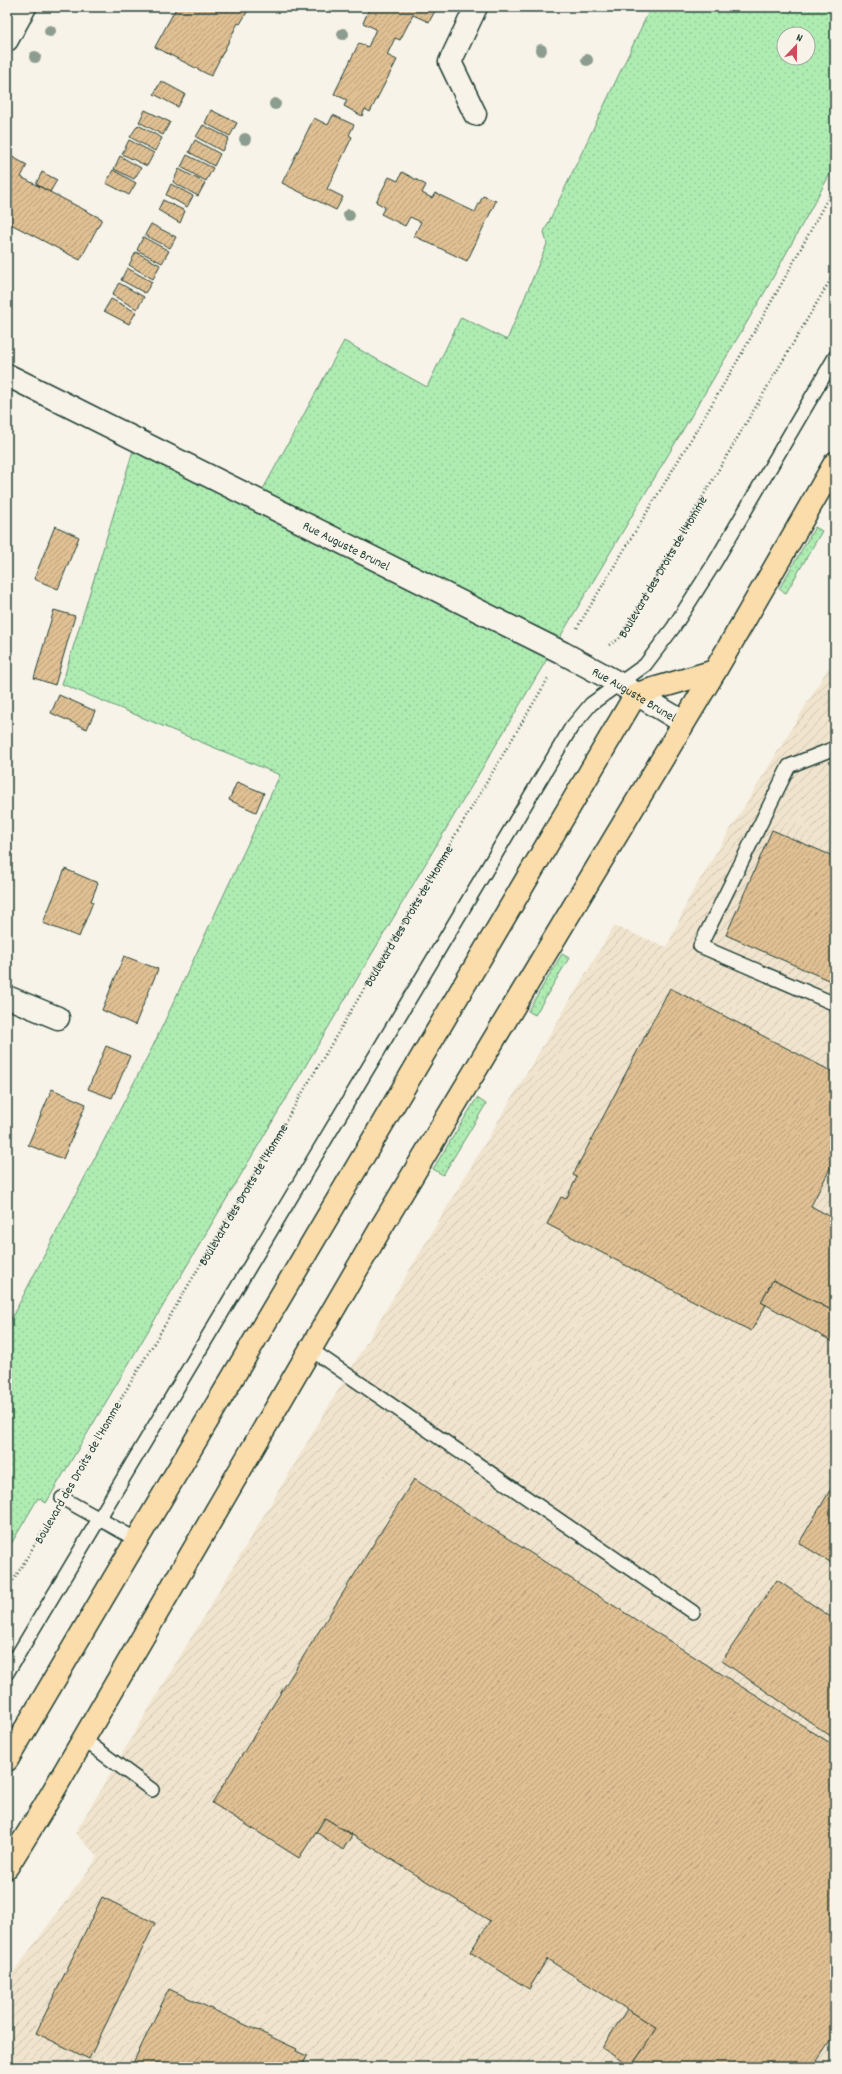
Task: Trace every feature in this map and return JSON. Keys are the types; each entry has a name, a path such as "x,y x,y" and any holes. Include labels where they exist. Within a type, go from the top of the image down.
{"main road":[{"path":"7,1867 310,1349 683,722 715,671 835,463"},
{"path":"7,1760 137,1540 628,689 715,671"}],"street":[{"path":"7,40 25,7"},
{"path":"475,114 450,62 476,7"},
{"name":"Rue Auguste Brunel","path":"7,375 566,661 628,689 683,722"},
{"path":"7,997 58,1018"}],"lane":[{"path":"7,1673 571,728 591,704 628,689 677,621 715,562 835,357"},
{"path":"835,748 789,766 700,946 835,1004"},
{"path":"310,1349 693,1612"},
{"path":"62,1498 137,1540"},
{"path":"83,1739 152,1790"}],"path":[{"path":"566,661 803,247 835,184"},
{"name":"Boulevard des Droits de l'Homme","path":"7,1591 566,661 618,639 835,272"}],"shaded area":[{"path":"835,657 835,2067 7,2067 7,1981 98,1857 75,1833 614,926 667,947 690,896"}],"green space":[{"path":"651,7 835,7 835,165 766,290 46,1503 38,1498 7,1551 7,1327 153,1046 280,775 62,684 135,444 256,502 344,341 427,387 461,317 507,340 547,244 544,232"},
{"path":"815,527 822,531 786,593 779,589"},
{"path":"562,954 569,958 535,1015 528,1011"},
{"path":"477,1098 486,1104 443,1175 433,1169"}],"building":[{"path":"179,7 250,7 240,24 238,23 211,76 155,47 175,10"},
{"path":"370,7 431,7 436,9 429,22 413,15 400,40 395,38 387,55 397,60 370,112 365,109 362,116 344,106 347,100 334,94 359,43 368,47 376,29 363,23"},
{"path":"161,81 185,94 178,107 154,94"},
{"path":"145,110 170,122 163,135 139,122"},
{"path":"211,110 237,123 230,136 205,123"},
{"path":"333,115 354,125 349,135 352,137 327,189 343,197 336,210 282,183 314,118 328,125"},
{"path":"138,125 162,138 155,151 130,137"},
{"path":"203,125 229,138 222,151 196,137"},
{"path":"129,140 154,153 147,166 122,154"},
{"path":"195,140 220,154 214,166 189,152"},
{"path":"7,154 27,165 21,177 102,219 80,260 7,222"},
{"path":"187,155 213,168 206,181 181,167"},
{"path":"120,156 141,168 134,179 114,169"},
{"path":"179,169 205,183 198,196 173,182"},
{"path":"113,170 136,183 129,195 106,183"},
{"path":"42,172 57,180 50,192 36,184"},
{"path":"402,172 426,185 422,193 432,198 435,193 475,212 483,196 496,201 467,261 414,236 421,222 410,217 405,226 381,214 385,207 376,202 389,177 398,181"},
{"path":"171,184 193,196 187,207 166,195"},
{"path":"163,200 185,211 180,223 158,210"},
{"path":"151,224 176,237 170,248 145,235"},
{"path":"143,237 169,251 162,263 137,250"},
{"path":"136,252 160,265 153,279 129,265"},
{"path":"127,268 152,282 145,293 121,280"},
{"path":"119,283 144,297 137,309 112,295"},
{"path":"111,299 136,312 129,324 104,311"},
{"path":"55,526 79,537 58,589 34,579"},
{"path":"54,610 75,616 55,685 34,678"},
{"path":"59,695 95,711 87,729 51,713"},
{"path":"237,782 264,793 256,812 229,800"},
{"path":"772,830 835,857 835,983 726,935"},
{"path":"65,869 98,883 91,901 93,902 79,937 43,923"},
{"path":"124,956 158,969 135,1025 102,1010"},
{"path":"670,988 835,1073 835,1159 811,1206 835,1219 835,1312 773,1280 761,1302 766,1305 751,1331 547,1224 561,1197 566,1199 577,1177 573,1175"},
{"path":"106,1046 130,1056 112,1098 88,1089"},
{"path":"52,1089 86,1104 63,1159 28,1145"},
{"path":"773,1280 835,1312 835,1343 761,1302"},
{"path":"414,1479 835,1746 835,2034 813,2067 631,2067 657,2028 547,1959 529,1989 470,1952 490,1921 325,1818 299,1858 212,1803"},
{"path":"835,1482 835,1565 799,1543"},
{"path":"777,1580 835,1620 835,1739 722,1661"},
{"path":"325,1818 352,1835 343,1850 316,1832"},
{"path":"102,1897 155,1923 89,2059 36,2033"},
{"path":"169,1989 297,2049 296,2051 307,2056 302,2067 131,2067"},
{"path":"627,2009 657,2028 631,2067 602,2048"}]}
